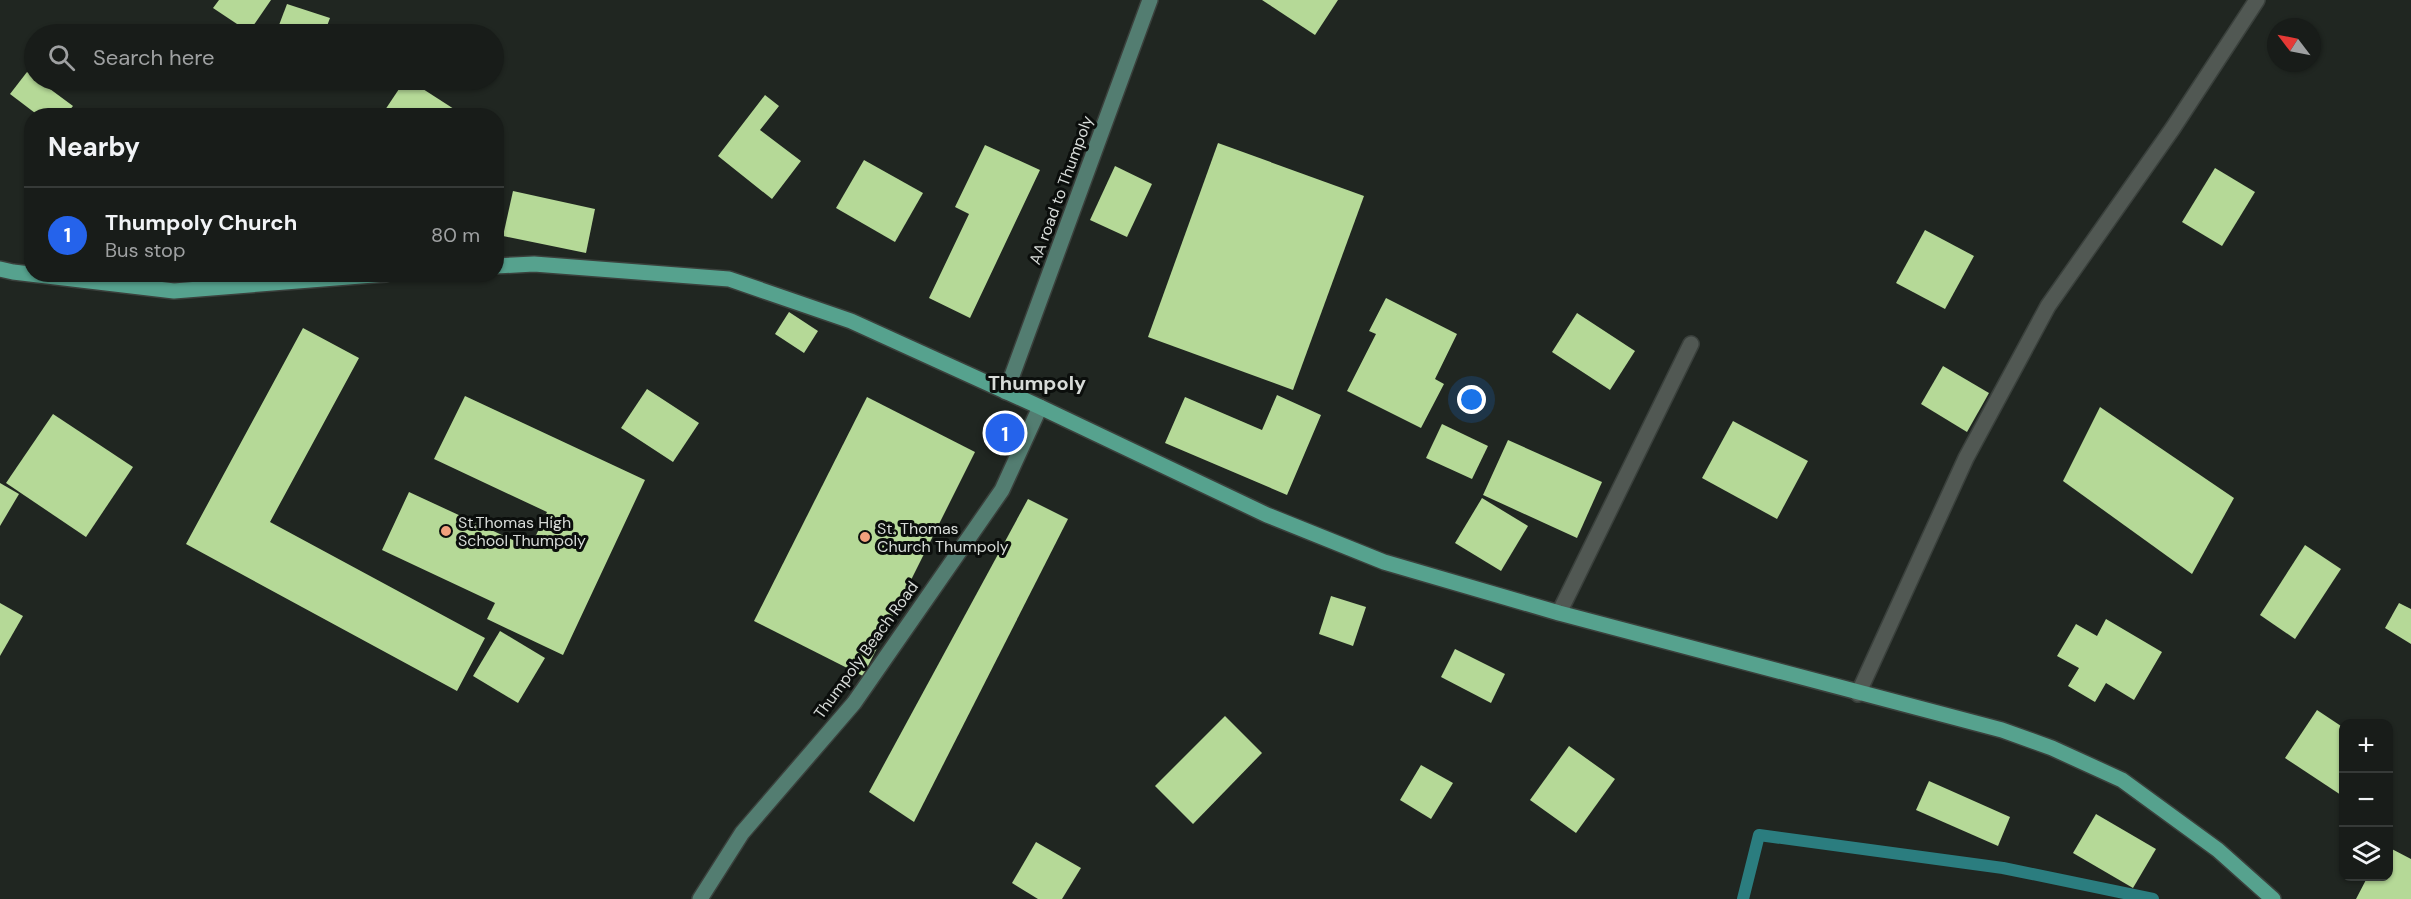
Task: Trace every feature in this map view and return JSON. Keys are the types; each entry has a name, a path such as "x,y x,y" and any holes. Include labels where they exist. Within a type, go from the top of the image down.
{"main road":[{"name":"AA road to Thumpoly","path":"1006,392 1150,0"},
{"path":"504,266 534,264 729,279 851,321 1040,407 1267,515 1373,557 1559,613 1858,694 2002,730 2052,748 2122,780 2218,850 2272,899"},
{"path":"0,269 24,273"},
{"path":"98,282 174,291 286,282"},
{"name":"Thumpoly Beach Road","path":"700,899 742,833 854,703 1002,490 1040,407"}],"street":[{"path":"1858,694 1966,458 2048,306 2173,128 2257,0"},
{"path":"1559,613 1691,345"}],"building":[{"path":"219,0 271,0 254,24 237,24 213,8"},
{"path":"1262,0 1338,0 1315,35"},
{"path":"287,4 330,18 328,24 279,24"},
{"path":"24,76 24,90 51,90 73,106 71,108 28,108 10,94"},
{"path":"398,90 425,90 452,108 386,108"},
{"path":"765,95 779,106 760,130 801,161 772,199 718,156"},
{"path":"1218,143 1364,196 1293,390 1148,337"},
{"path":"985,145 1040,170 970,318 929,298 969,214 955,207"},
{"path":"864,160 923,193 895,242 836,208"},
{"path":"1115,166 1152,184 1127,237 1090,220"},
{"path":"2215,168 2255,192 2222,246 2182,222"},
{"path":"513,191 595,209 586,253 504,236"},
{"path":"1925,230 1974,256 1945,309 1896,283"},
{"path":"1386,298 1457,334 1435,379 1444,384 1421,428 1347,391 1376,334 1369,331"},
{"path":"789,312 818,331 804,353 775,334"},
{"path":"1577,313 1635,351 1610,390 1552,352"},
{"path":"303,328 359,358 270,522 485,638 457,691 186,544"},
{"path":"1943,366 1989,393 1967,432 1921,404"},
{"path":"647,389 699,423 673,462 621,428"},
{"path":"1277,395 1321,415 1287,495 1165,443 1185,397 1262,430"},
{"path":"465,396 645,480 563,655 487,619 495,603 382,550 409,492 530,548 547,512 434,459"},
{"name":"St. Thomas Church Thumpoly","path":"867,397 975,452 863,676 754,621"},
{"path":"2100,407 2234,498 2192,574 2063,481"},
{"path":"53,414 133,467 86,537 6,483"},
{"path":"1733,421 1808,461 1777,519 1702,478"},
{"path":"1442,424 1488,446 1472,479 1426,458"},
{"path":"1508,440 1602,482 1577,538 1483,495"},
{"path":"0,483 19,494 0,526"},
{"path":"1482,498 1528,526 1501,571 1455,543"},
{"path":"1028,499 1068,519 914,822 869,792"},
{"path":"2305,545 2341,569 2295,639 2260,615"},
{"path":"1331,596 1366,607 1353,646 1319,634"},
{"path":"0,603 23,616 0,656"},
{"path":"2399,603 2411,609 2411,644 2385,628"},
{"path":"2106,619 2162,652 2134,700 2106,683 2095,702 2068,686 2079,668 2057,656 2076,624 2097,636"},
{"path":"500,631 545,658 518,703 473,676"},
{"path":"1455,649 1505,674 1491,703 1441,677"},
{"path":"2317,710 2339,725 2339,794 2285,758"},
{"path":"1225,716 1262,753 1193,824 1155,786"},
{"path":"1569,746 1615,779 1576,833 1530,800"},
{"path":"1421,765 1453,783 1431,819 1400,800"},
{"path":"1929,781 2010,817 1998,846 1916,810"},
{"path":"2096,814 2156,849 2133,888 2073,853"},
{"path":"1036,842 1081,868 1062,899 1038,899 1012,883"},
{"path":"2393,850 2411,859 2411,899 2356,899 2365,881 2393,881"}],"waterway":[{"path":"1743,899 1759,835 2003,868 2153,899"}],"place":[{"name":"Thumpoly Church","path":"1005,433"},
{"name":"St.Thomas High School Thumpoly","path":"446,531"},
{"name":"St. Thomas Church Thumpoly","path":"865,537"}],"district":[{"name":"Thumpoly","path":"1037,383"}]}
